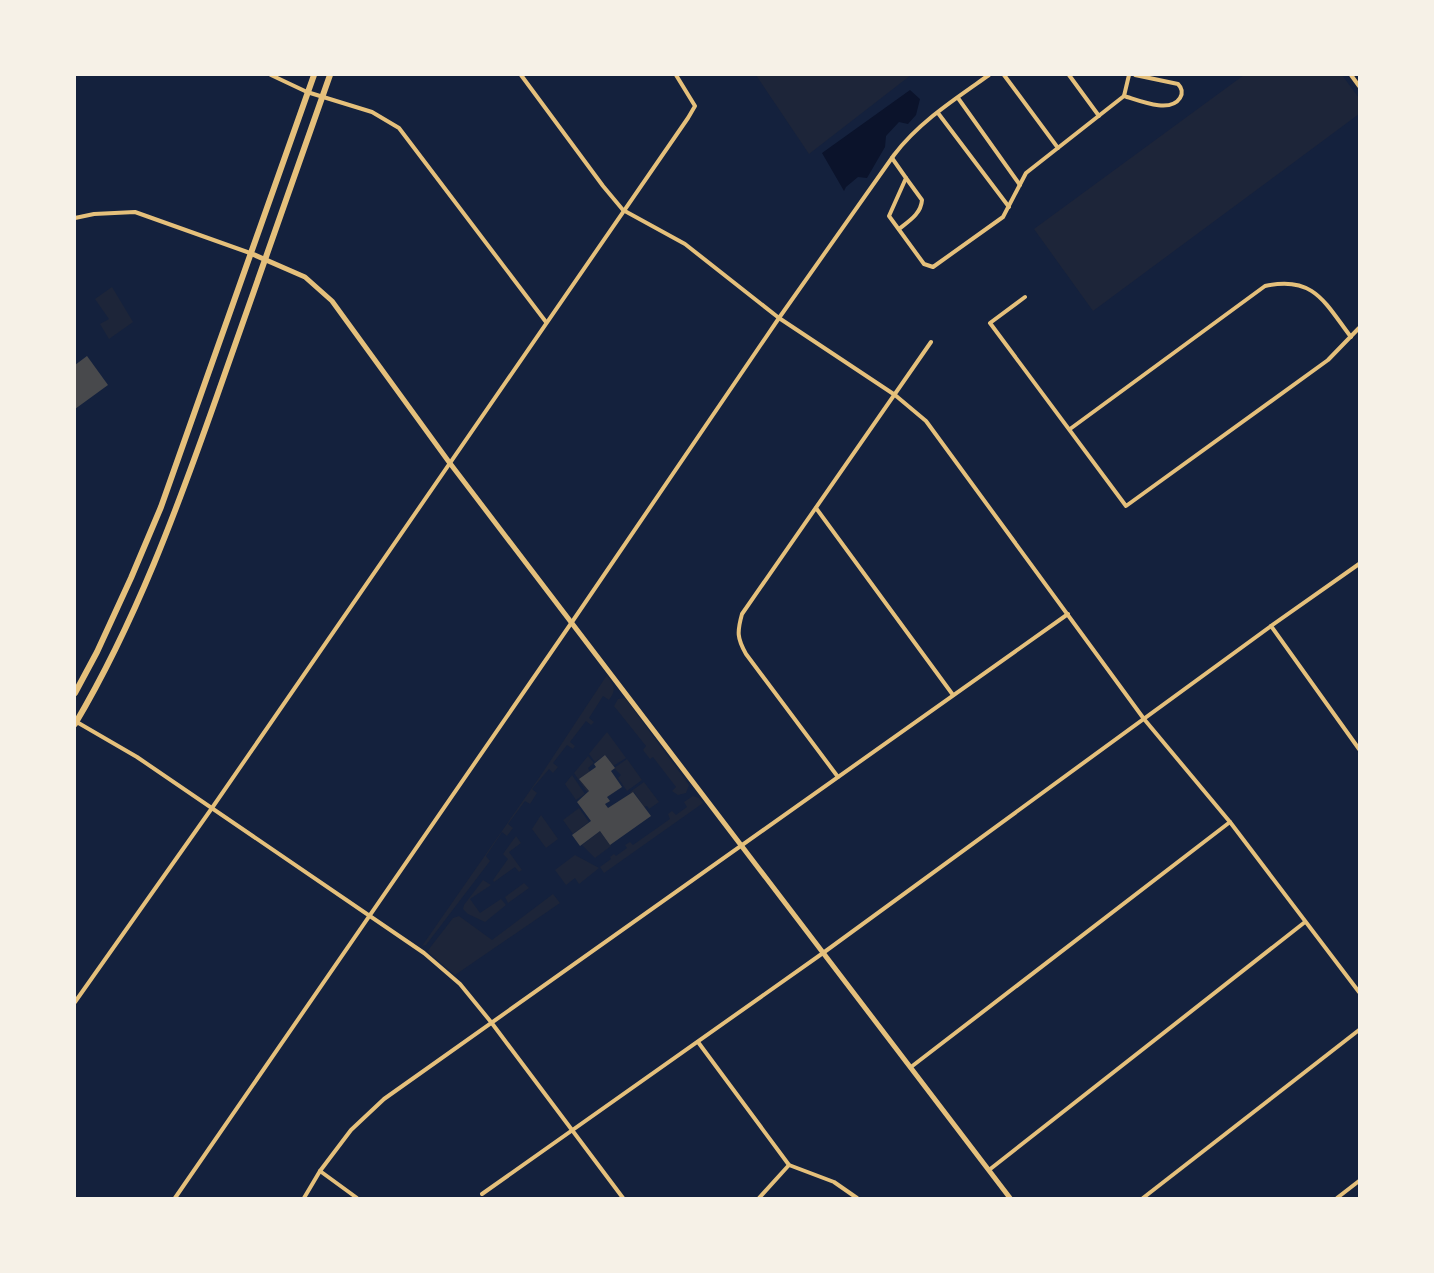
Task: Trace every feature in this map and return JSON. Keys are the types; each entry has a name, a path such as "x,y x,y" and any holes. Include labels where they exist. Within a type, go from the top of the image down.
{"main road":[{"path":"75,693 101,644 162,508 314,75"},
{"path":"76,722 134,612 161,548 266,259 330,75"}],"street":[{"path":"271,75 307,92 372,112 399,128 546,322"},
{"path":"521,75 623,210 685,244 779,318 895,395 926,421 1144,719 1230,822 1359,992"},
{"path":"75,1002 212,808 695,106 676,75"},
{"path":"175,1198 864,196 904,142 938,112 989,75"},
{"path":"1004,75 1058,148"},
{"path":"1069,75 1099,116"},
{"path":"906,178 889,216 924,264 933,267 1004,217 1026,172 1124,96 1130,75"},
{"path":"1124,96 1164,106 1174,104 1180,99 1182,93 1181,87 1178,84 1135,75"},
{"path":"1351,75 1359,86"},
{"path":"958,98 1020,185"},
{"path":"938,112 1008,207"},
{"path":"892,158 922,200 922,207 918,213 898,229"},
{"path":"75,218 94,214 135,212 266,259 305,277 332,301 450,462 1010,1198"},
{"path":"1070,429 1265,286 1292,283 1304,286 1316,293 1351,337"},
{"path":"1026,297 990,323 1126,506 1328,360 1359,328"},
{"path":"838,777 746,654 740,643 737,630 742,614 931,342"},
{"path":"816,508 953,694"},
{"path":"482,1194 823,953 1271,626 1359,564"},
{"path":"304,1198 320,1172 351,1130 384,1099 1068,614"},
{"path":"1271,626 1359,749"},
{"path":"76,722 137,758 370,915 424,953 452,977 492,1022 623,1198"},
{"path":"911,1067 1230,822"},
{"path":"989,1170 1305,922"},
{"path":"1143,1198 1359,1030"},
{"path":"698,1042 789,1164 834,1182 857,1198"},
{"path":"759,1198 789,1164"},
{"path":"320,1172 357,1198"},
{"path":"1337,1198 1359,1181"}],"shaded area":[{"path":"756,75 911,75 809,154"},
{"path":"1244,75 1342,75 1359,98 1359,114 1093,311 1034,229"},
{"path":"910,90 920,99 916,115 908,124 899,122 886,136 885,147 867,178 858,177 844,191 822,153"},
{"path":"112,287 133,322 109,339 100,324 109,319 95,299"},
{"path":"607,675 614,690 609,700 603,696 589,718 594,722 591,725 586,721 570,742 575,746 573,749 567,745 553,763 558,767 553,773 549,769 532,789 537,793 530,804 525,801 508,824 513,828 507,836 502,832 486,856 490,861 426,945 422,946 543,772"},
{"path":"625,698 689,785 686,793 678,795 672,791 676,787 653,757 650,759 643,750 646,746 614,706 618,699"},
{"path":"607,732 626,758 613,766 605,755 595,762 589,754"},
{"path":"588,756 594,763 588,768 590,772 579,779 589,791 587,792 574,773"},
{"path":"627,759 642,780 627,791 618,778 621,775 614,768"},
{"path":"572,775 585,794 576,800 565,784"},
{"path":"644,782 659,802 649,809 647,806 644,807 634,792 631,794 630,792"},
{"path":"693,796 699,798 703,803 604,873 600,867 611,859 610,857 614,854 616,856 627,848 625,845 630,842 633,845 670,819 668,814 672,811 676,815 687,807 684,802"},
{"path":"579,808 589,822 573,834 563,820"},
{"path":"541,815 558,839 546,848 532,829"},
{"path":"600,831 611,846 595,858 582,845"},
{"path":"516,836 521,843 509,852 522,870 519,872 515,867 494,882 493,880 508,859 503,854"},
{"path":"575,855 599,868 579,884 575,878 566,885 555,870"},
{"path":"483,880 491,885 470,899 480,913 501,899 506,905 485,922 468,914 463,909"},
{"path":"524,883 529,888 508,903 505,897"},
{"path":"553,894 560,903 455,975 428,952 453,918 459,916 492,940"}],"building":[{"path":"87,356 108,385 75,409 75,365"},
{"path":"605,755 615,768 611,771 622,787 607,797 610,801 605,804 608,808 633,792 651,816 610,845 600,831 580,846 572,835 591,821 577,802 589,791 579,779 596,767 594,764"}]}
